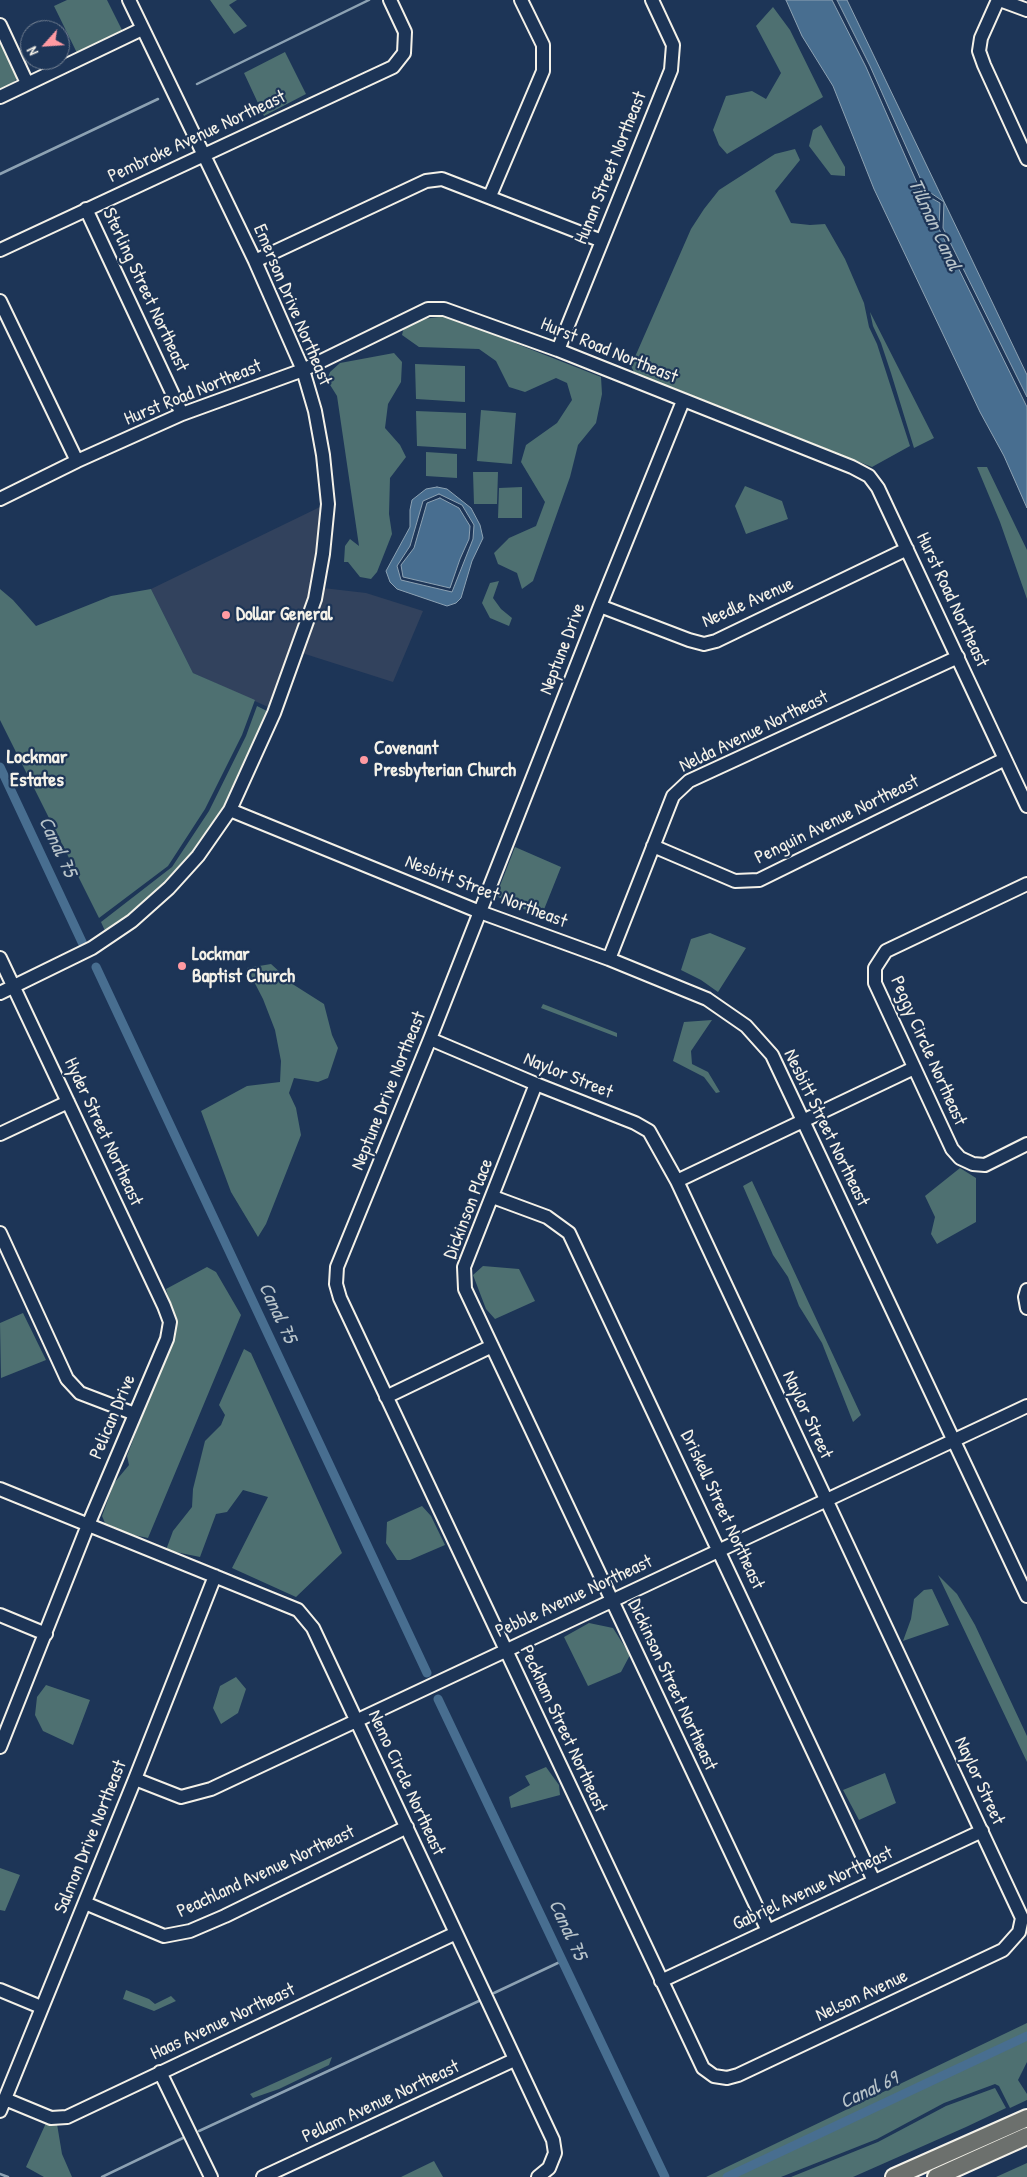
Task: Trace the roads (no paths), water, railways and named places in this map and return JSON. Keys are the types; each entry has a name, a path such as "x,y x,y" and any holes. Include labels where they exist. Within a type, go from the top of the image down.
{"main road":[{"path":"894,2177 1027,2118"},
{"path":"936,2177 1027,2136"}],"street":[{"name":"Emerson Drive Northeast","path":"0,993 92,948 132,921 169,888 198,856 230,810 277,706 315,599 323,554 328,504 323,455 315,411 303,370 255,261 129,0"},
{"name":"Pembroke Avenue Northeast","path":"0,250 393,67 404,53 405,32 390,0"},
{"path":"490,196 543,71 543,45 521,0"},
{"name":"Hunan Street Northeast","path":"558,350 671,70 673,45 652,0"},
{"path":"1027,10 999,0 981,38 979,51 984,66 1027,159"},
{"path":"0,25 28,83"},
{"path":"0,97 142,29"},
{"path":"255,261 426,181 442,180 490,196 602,241"},
{"name":"Sterling Street Northeast","path":"86,209 182,414"},
{"path":"0,301 77,461"},
{"name":"Hurst Road Northeast","path":"0,499 77,461 182,414 303,370 428,309 444,309 558,350 852,467 869,476 878,488 1027,806"},
{"name":"Neptune Drive","path":"480,912 683,401"},
{"name":"Needle Avenue","path":"600,606 704,644 716,641 907,549"},
{"name":"Nelda Avenue Northeast","path":"609,959 673,796 689,781 958,657"},
{"name":"Penguin Avenue Northeast","path":"653,846 736,881 759,880 1005,759"},
{"name":"Nesbitt Street Northeast","path":"230,810 480,912 609,959 707,999 746,1026 772,1055 1027,1596"},
{"name":"Peggy Circle Northeast","path":"1027,884 886,951 874,968 875,984 952,1149 960,1158 973,1164 984,1165 1027,1144"},
{"name":"Neptune Drive Northeast","path":"336,1284 337,1267 480,912"},
{"name":"Hyder Street Northeast","path":"0,958 170,1322"},
{"name":"Naylor Street","path":"430,1039 649,1130 677,1181 982,1831 1022,1918 1019,1932"},
{"path":"677,1181 914,1068"},
{"name":"Dickinson Place","path":"492,1346 465,1289 464,1267 536,1084"},
{"path":"0,1134 68,1102"},
{"name":"Driskell Street Northeast","path":"493,1197 547,1217 569,1233 720,1550 874,1881"},
{"path":"0,1233 67,1379 80,1393 135,1414"},
{"name":"Peckham Street Northeast","path":"336,1284 340,1298 661,1981 703,2068 714,2076"},
{"path":"1027,1290 1025,1296 1027,1308"},
{"name":"Pelican Drive","path":"0,1747 88,1525 167,1339 170,1322"},
{"path":"386,1396 492,1346"},
{"name":"Dickinson Street Northeast","path":"492,1346 768,1931"},
{"name":"Pebble Avenue Northeast","path":"135,1779 181,1797 211,1789 1027,1406"},
{"name":"Nemo Circle Northeast","path":"0,1489 298,1610 313,1628 553,2140 555,2153 549,2168 538,2177"},
{"name":"Salmon Drive Northeast","path":"0,2111 135,1779 214,1576"},
{"path":"0,1615 46,1634"},
{"name":"Peachland Avenue Northeast","path":"84,1903 164,1936 190,1931 225,1916 407,1827"},
{"name":"Gabriel Avenue Northeast","path":"661,1981 982,1831"},
{"name":"Nelson Avenue","path":"714,2076 727,2078 738,2075 1004,1950 1019,1932"},
{"name":"Haas Avenue Northeast","path":"5,2099 51,2118 67,2117 456,1933"},
{"path":"0,1990 41,2007"},
{"name":"Pellam Avenue Northeast","path":"263,2177 514,2060"},
{"path":"160,2072 211,2177"}],"water":[{"name":"Tillman Canal","path":"786,0 832,0 866,67 921,192 940,203 939,229 1027,407 1027,508 1004,456 980,412 874,189 833,86 802,36"},
{"path":"837,0 847,0 962,239 1027,375 1027,397 943,228 944,202 925,189 870,66"},
{"path":"437,487 447,489 471,508 480,525 483,538 472,561 461,598 456,603 447,606 397,589 390,582 386,571 410,527 412,500 426,489","holes":["439,494 462,505 474,525 473,539 452,592 401,580 397,566 410,546 423,501"]},
{"path":"440,498 459,508 470,526 469,539 450,588 403,577 401,565 414,548 427,503"}],"waterway":[{"path":"197,84 369,0"},
{"path":"0,174 158,99"},
{"name":"Canal 75","path":"0,767 82,942"},
{"name":"Canal 75","path":"96,967 427,1673"},
{"name":"Canal 75","path":"438,1699 665,2177"},
{"path":"494,1993 562,1961"},
{"path":"199,2131 481,2000"},
{"name":"Canal 69","path":"727,2177 1027,2036"},
{"path":"102,2177 183,2138"},
{"path":"0,2174 8,2177"}],"place":[{"name":"Dollar General","path":"226,615"},
{"name":"Covenant Presbyterian Church","path":"364,760"},
{"name":"Lockmar Baptist Church","path":"182,966"}],"district":[{"name":"Lockmar Estates","path":"37,770"}]}
